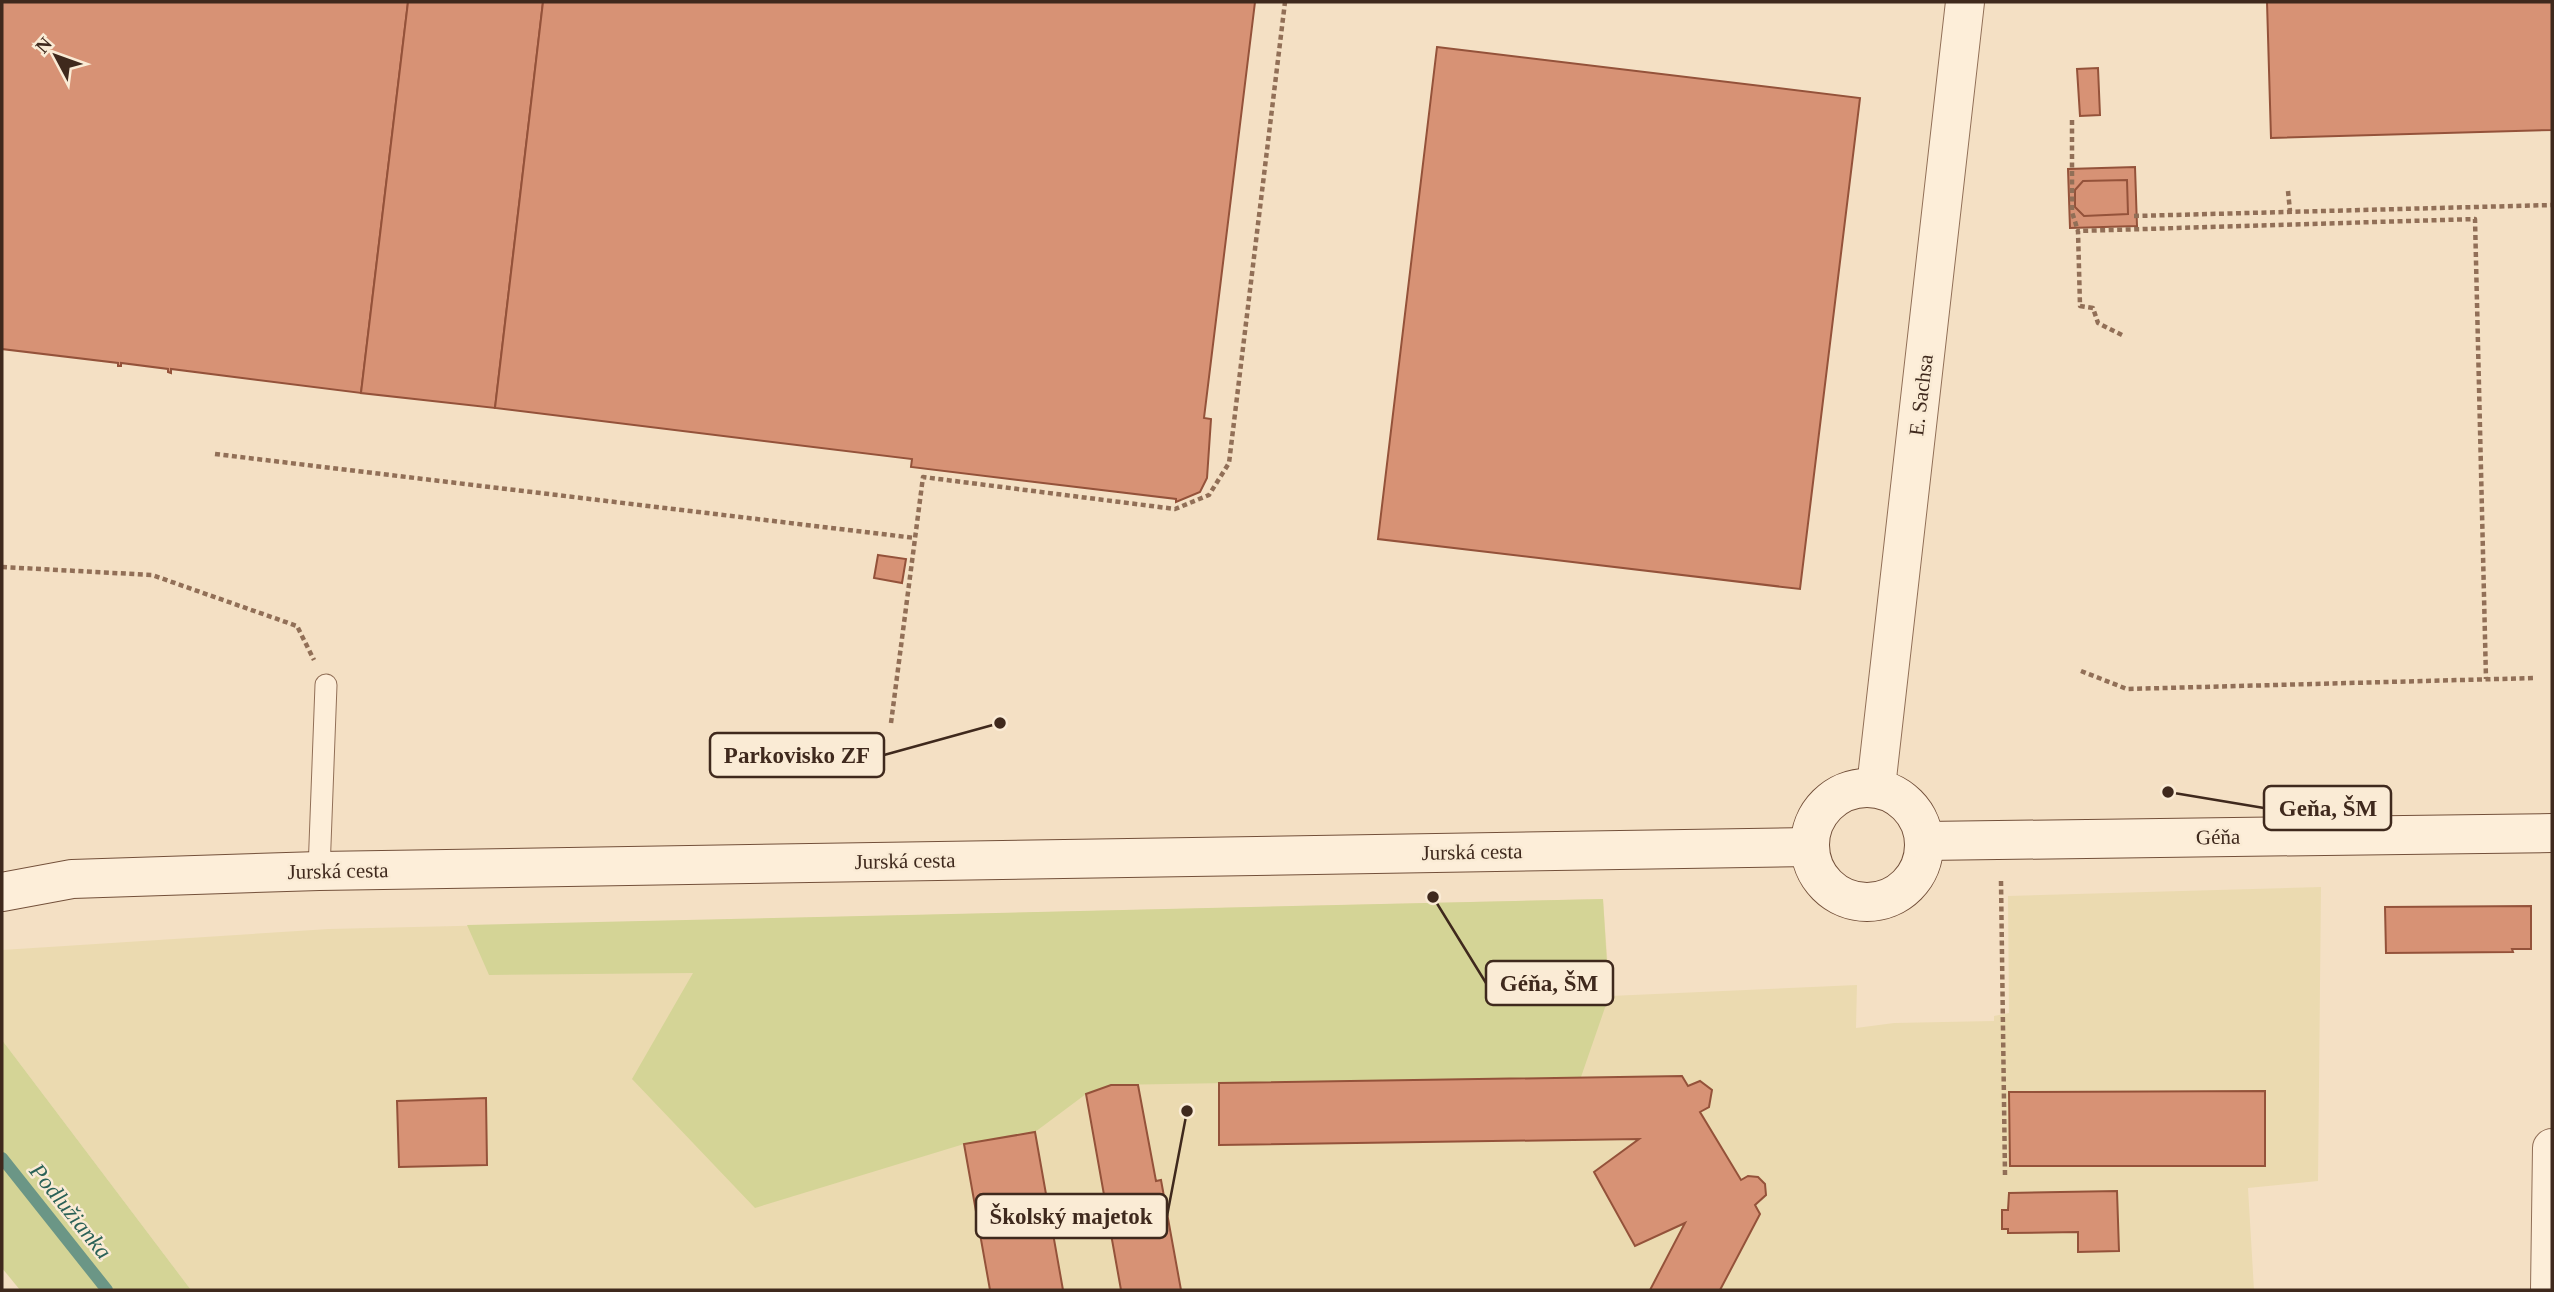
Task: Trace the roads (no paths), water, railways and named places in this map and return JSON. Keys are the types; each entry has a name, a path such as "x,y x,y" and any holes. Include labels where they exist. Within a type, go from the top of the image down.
{"street":[{"name":"E. Sachsa","path":"1877,787 1965,2"},
{"path":"1877,787 1905,802 1919,819 1925,841 1922,863 1911,882 1894,896 1872,902 1849,900 1829,888 1815,869 1810,847 1813,827 1822,809 1838,795 1857,788 1877,787"},
{"name":"Géňa","path":"1925,841 2552,833"},
{"name":"Jurská cesta","path":"2,892 72,879 319,871 1810,847"},
{"path":"2550,1290 2552,1148"}],"lane":[{"path":"319,871 326,685"}],"waterway":[{"name":"Podlužianka","path":"2,1158 107,1290"}],"place":[{"name":"Parkovisko ZF","path":"1000,723"},
{"name":"Geňa, ŠM","path":"2168,792"},
{"name":"Géňa, ŠM","path":"1433,897"},
{"name":"Školský majetok","path":"1187,1111"}]}
